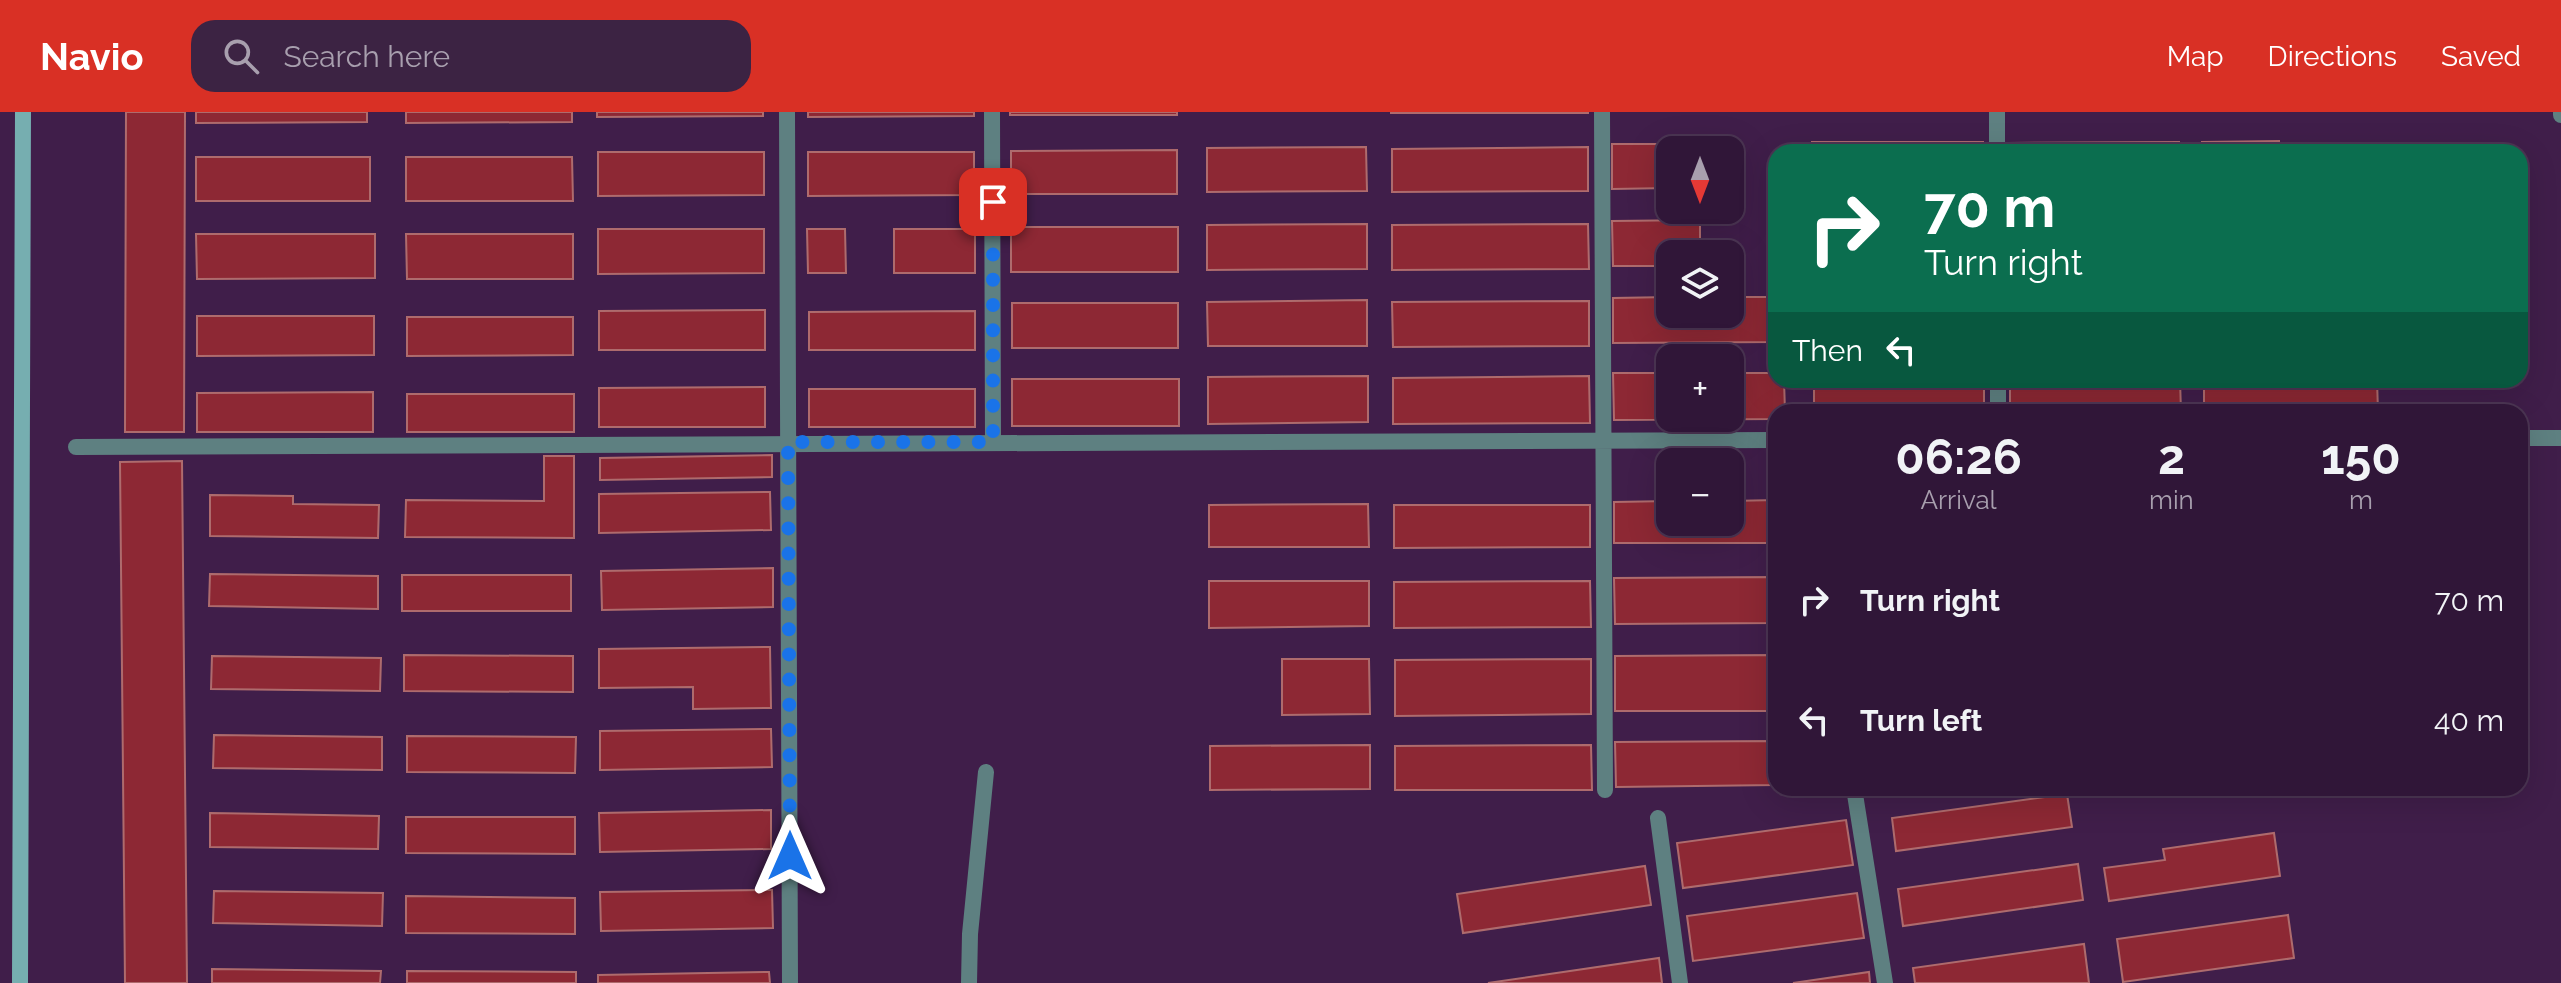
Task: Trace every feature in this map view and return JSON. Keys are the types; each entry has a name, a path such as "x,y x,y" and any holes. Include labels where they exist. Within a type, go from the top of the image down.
{"main road":[{"path":"20,983 23,112"}],"street":[{"path":"787,112 790,983"},
{"path":"992,112 993,442"},
{"path":"1602,112 1605,790"},
{"path":"1997,112 1997,144"},
{"path":"2528,438 2561,438"},
{"path":"76,447 1768,440"},
{"path":"969,983 970,934 986,772"},
{"path":"1855,796 1885,983"},
{"path":"1658,818 1680,983"}],"building":[{"path":"126,112 185,112 184,432 125,432"},
{"path":"196,112 367,112 367,122 196,123"},
{"path":"406,112 572,112 572,122 406,123"},
{"path":"597,112 763,112 763,116 597,117"},
{"path":"808,112 974,112 974,116 808,117"},
{"path":"1010,112 1177,112 1177,115 1010,115"},
{"path":"1588,112 1588,113 1391,113"},
{"path":"2279,141 2279,144 2202,144"},
{"path":"1812,142 1983,142 1983,144"},
{"path":"2179,142 2179,144 2008,144"},
{"path":"1612,144 1656,144 1656,188 1612,189"},
{"path":"1366,147 1367,191 1207,192 1207,148"},
{"path":"1588,147 1588,191 1392,192 1392,149"},
{"path":"1177,150 1177,194 1011,194 1011,151"},
{"path":"598,152 764,152 764,195 598,196"},
{"path":"808,152 974,152 974,195 808,196"},
{"path":"196,157 370,157 370,201 196,201"},
{"path":"406,157 572,157 573,201 406,201"},
{"path":"1612,221 1700,224 1700,240 1656,240 1656,266 1613,266"},
{"path":"1367,224 1367,269 1207,270 1207,225"},
{"path":"1588,224 1589,269 1392,270 1392,225"},
{"path":"1011,227 1178,227 1178,272 1011,272"},
{"path":"598,229 764,229 764,273 598,274"},
{"path":"807,229 845,229 846,273 808,273"},
{"path":"894,229 975,229 975,273 894,273"},
{"path":"196,234 375,234 375,278 197,279"},
{"path":"406,234 573,234 573,279 407,279"},
{"path":"1656,297 1656,328 1744,328 1744,297 1768,297 1768,342 1613,343 1613,298"},
{"path":"1367,300 1367,346 1208,346 1207,302"},
{"path":"1589,301 1589,346 1393,347 1392,302"},
{"path":"1012,303 1178,303 1178,348 1012,348"},
{"path":"765,310 765,350 599,350 599,311"},
{"path":"975,311 975,350 809,350 809,312"},
{"path":"197,316 374,316 374,355 197,356"},
{"path":"407,317 573,317 573,355 407,356"},
{"path":"1613,373 1656,373 1656,420 1614,420"},
{"path":"1744,373 1768,373 1768,388 1784,388 1785,404 1768,404 1768,419 1744,419"},
{"path":"1368,376 1368,422 1208,424 1208,377"},
{"path":"1589,376 1590,423 1393,424 1393,378"},
{"path":"1012,379 1179,379 1179,426 1012,426"},
{"path":"765,387 765,427 599,427 599,388"},
{"path":"1814,388 1984,388 1984,404 1814,404"},
{"path":"2010,388 2180,388 2181,404 2010,404"},
{"path":"2204,388 2377,388 2378,404 2204,404"},
{"path":"809,389 975,389 975,427 809,427"},
{"path":"373,392 373,432 197,432 197,393"},
{"path":"407,394 574,394 574,432 407,432"},
{"path":"772,455 772,477 600,480 600,458"},
{"path":"544,456 574,456 574,538 405,537 406,500 544,501"},
{"path":"182,461 187,983 125,983 120,462"},
{"path":"770,492 771,530 599,533 599,494"},
{"path":"210,495 293,496 293,504 379,505 378,538 210,536"},
{"path":"1768,500 1768,543 1614,543 1614,502 1656,501 1656,536 1744,536 1744,501"},
{"path":"1368,504 1369,547 1209,547 1209,505"},
{"path":"1394,505 1590,505 1590,547 1394,548"},
{"path":"773,568 773,607 602,610 601,571"},
{"path":"210,574 378,576 378,609 209,606"},
{"path":"402,575 571,575 571,611 402,611"},
{"path":"1768,577 1768,623 1615,624 1614,578"},
{"path":"1209,581 1369,581 1369,626 1209,628"},
{"path":"1590,581 1591,627 1394,628 1394,582"},
{"path":"770,647 771,708 693,709 693,687 599,688 599,649"},
{"path":"404,655 573,656 573,692 404,691"},
{"path":"1768,655 1768,711 1615,711 1615,656"},
{"path":"212,656 381,658 380,691 211,689"},
{"path":"1282,659 1369,659 1370,714 1282,715"},
{"path":"1591,659 1591,714 1395,716 1395,660"},
{"path":"771,729 772,767 600,770 600,731"},
{"path":"214,735 382,737 382,770 213,768"},
{"path":"407,736 576,737 575,773 407,772"},
{"path":"1768,741 1768,785 1616,787 1615,742"},
{"path":"1370,745 1370,789 1210,790 1210,746"},
{"path":"1591,745 1592,790 1395,790 1395,746"},
{"path":"2067,796 2072,827 1896,851 1892,818"},
{"path":"771,810 771,849 600,852 599,813"},
{"path":"210,813 379,816 378,849 210,847"},
{"path":"406,817 575,817 575,854 406,853"},
{"path":"1846,820 1853,865 1683,888 1677,843"},
{"path":"2274,833 2280,876 2109,901 2104,868 2165,860 2163,849"},
{"path":"2078,864 2083,900 1903,926 1898,889"},
{"path":"1645,866 1651,905 1463,933 1457,894"},
{"path":"772,890 773,928 601,931 600,892"},
{"path":"214,891 383,893 382,926 213,923"},
{"path":"1857,893 1864,938 1693,961 1687,916"},
{"path":"406,896 575,898 575,934 406,933"},
{"path":"2288,915 2294,958 2123,982 2117,939"},
{"path":"2084,944 2089,983 1915,983 1913,968"},
{"path":"1659,958 1662,983 1488,983"},
{"path":"212,969 381,971 380,983 212,983"},
{"path":"407,971 576,972 576,983 407,983"},
{"path":"769,972 770,983 598,983 598,975"},
{"path":"1869,972 1870,983 1793,983"}],"route":[{"path":"790,856 788,442 993,442 993,202"}]}
